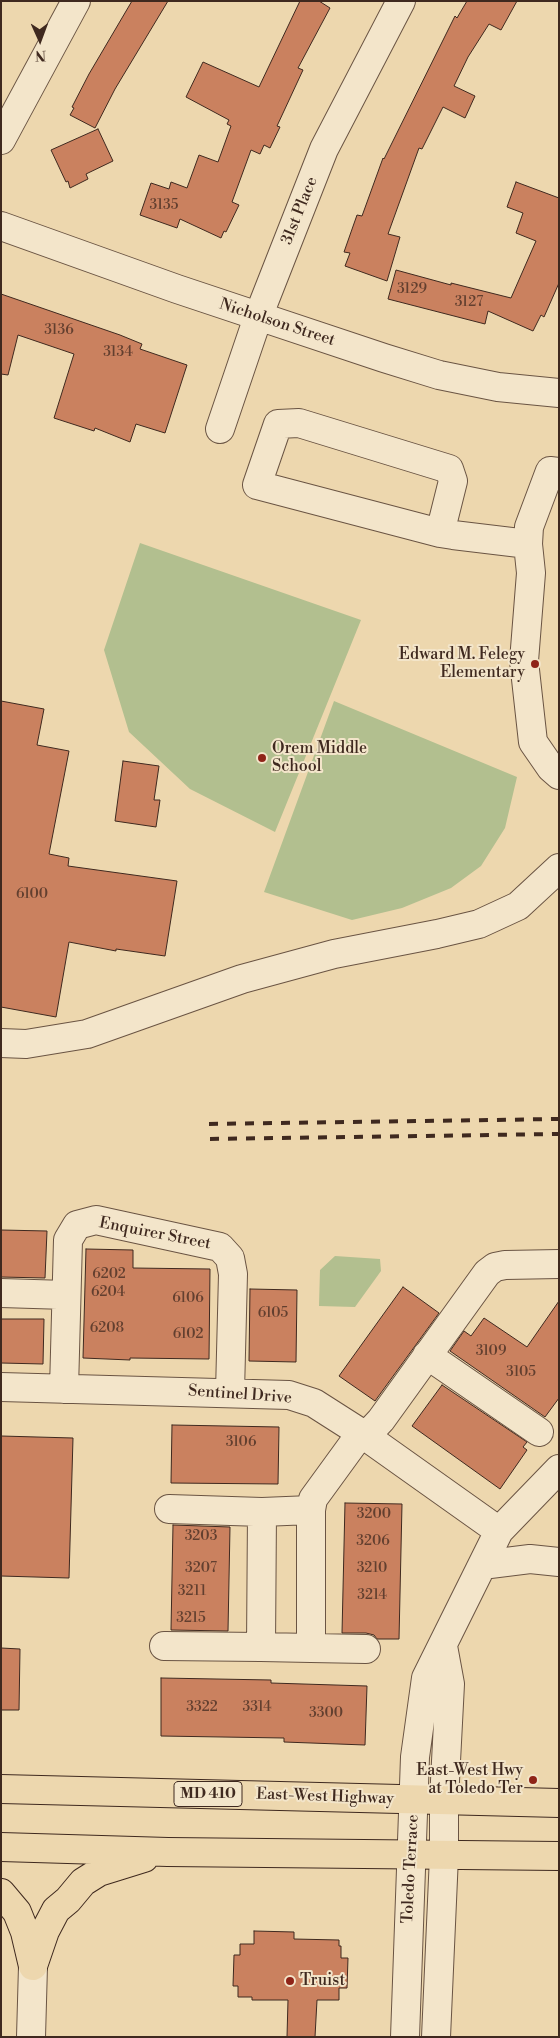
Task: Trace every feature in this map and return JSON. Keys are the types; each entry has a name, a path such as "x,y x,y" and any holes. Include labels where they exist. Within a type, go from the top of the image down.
{"main road":[{"name":"East-West Highway","path":"1,1789 559,1803"},
{"path":"1,1847 168,1852 559,1856"},
{"path":"33,1966 42,1938 56,1910 68,1900 83,1882 99,1872 168,1852"},
{"path":"1,1893 20,1919 33,1966"}],"street":[{"path":"1,140 76,1"},
{"name":"31st Place","path":"220,430 258,317 324,149 401,1"},
{"name":"Nicholson Street","path":"1,226 258,317 439,374 498,387 556,389"},
{"path":"440,532 453,481 448,469 299,423 278,424 257,485 440,532 528,544"},
{"path":"559,472 550,471 529,527 528,544 531,573 524,661 533,742 551,768 559,775"},
{"path":"1,1043 26,1044 87,1034 242,979 334,954 479,924 518,906 559,868"},
{"name":"Enquirer Street","path":"64,1389 68,1240 77,1225 96,1220 220,1247 230,1258 233,1274 230,1392"},
{"path":"311,1648 311,1510 314,1499 363,1434 381,1420 477,1285 495,1267 505,1265 559,1264"},
{"path":"1,1293 66,1295"},
{"path":"427,1355 539,1432"},
{"name":"Sentinel Drive","path":"1,1387 289,1395 314,1403 363,1434 499,1531"},
{"name":"Toledo Terrace","path":"405,2037 415,1757 426,1678 499,1531 559,1469"},
{"path":"169,1509 262,1512 311,1510"},
{"path":"261,1647 262,1512"},
{"path":"482,1565 530,1559 559,1562"},
{"path":"164,1646 366,1649"},
{"name":"Toledo Terrace","path":"436,2037 450,1684 443,1646"},
{"path":"31,2037 33,1966"}],"green space":[{"path":"140,543 361,620 275,832 190,789 129,732 104,650"},
{"path":"334,701 517,777 505,828 481,866 451,888 402,908 352,920 264,892"},
{"path":"335,1256 380,1259 381,1271 355,1307 319,1306 320,1270"}],"building":[{"path":"132,1 168,1 115,89 95,128 70,115 74,108 72,107"},
{"path":"300,1 319,1 330,8 298,68 303,70 277,126 280,127 270,148 264,145 260,154 251,150 232,202 239,205 226,232 224,231 221,238 180,219 177,228 140,215 151,183 169,189 171,182 187,188 199,155 218,162 231,126 227,124 229,120 186,97 203,62 259,87"},
{"path":"467,1 517,1 501,30 489,24 468,57 454,86 475,96 465,118 443,107 422,149 419,148 388,234 400,237 387,281 345,266 350,253 344,252 357,215 362,216 383,158 455,16 457,18"},
{"path":"98,129 113,161 86,174 88,179 70,188 51,150"},
{"path":"516,182 559,198 559,283 544,317 541,315 533,331 488,311 485,324 388,299 396,270 451,285 451,283 511,298 536,241 516,233 523,213 507,207"},
{"path":"1,294 120,335 142,344 140,349 187,365 165,433 136,424 130,442 95,428 94,431 54,418 74,354 18,335 8,375 1,374"},
{"path":"1,701 44,709 37,745 69,751 49,854 69,858 68,866 177,881 165,956 116,949 116,951 69,942 56,1017 1,1007"},
{"path":"123,761 159,766 154,800 160,800 156,827 115,821"},
{"path":"1,1230 47,1231 45,1278 1,1277"},
{"path":"86,1249 133,1250 133,1268 210,1269 209,1359 130,1358 130,1360 83,1358"},
{"path":"403,1287 439,1313 375,1401 339,1376"},
{"path":"250,1289 297,1290 296,1362 249,1361"},
{"path":"559,1301 559,1398 545,1417 450,1351 464,1331 471,1336 484,1318 527,1347"},
{"path":"1,1319 44,1319 43,1364 1,1363"},
{"path":"442,1385 527,1442 523,1447 527,1450 500,1489 412,1426"},
{"path":"172,1425 279,1427 278,1484 171,1483"},
{"path":"1,1436 73,1438 69,1578 1,1576"},
{"path":"345,1503 402,1504 399,1639 377,1639 374,1635 366,1633 342,1633"},
{"path":"173,1525 230,1527 228,1631 171,1630"},
{"path":"1,1648 20,1649 19,1710 1,1710"},
{"path":"161,1678 271,1680 271,1683 367,1686 365,1745 284,1742 284,1738 161,1736"},
{"name":"Truist","path":"254,1931 294,1932 294,1939 339,1940 341,1958 348,1958 347,1988 339,1988 339,2000 317,2000 315,2037 287,2037 288,2000 252,2000 252,1997 238,1997 238,1986 233,1986 234,1955 240,1955 240,1944 254,1944"}],"railway":[{"path":"209,1124 559,1119"},
{"path":"210,1139 559,1134"}],"place":[{"name":"Edward M. Felegy Elementary","path":"535,664"},
{"name":"Orem Middle School","path":"262,758"},
{"name":"East-West Hwy at Toledo Ter","path":"533,1780"},
{"name":"Truist","path":"290,1981"}]}
